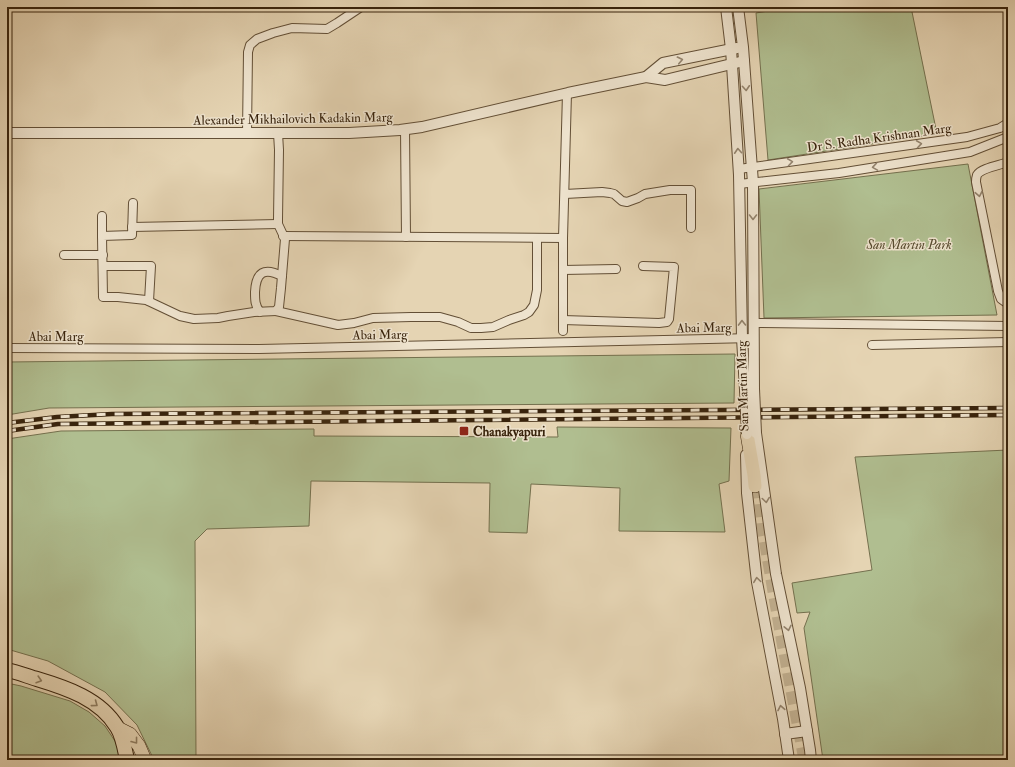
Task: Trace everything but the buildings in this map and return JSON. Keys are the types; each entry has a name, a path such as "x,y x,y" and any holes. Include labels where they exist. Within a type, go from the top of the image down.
{"highway":[{"path":"7,670 66,688 81,695 102,710 118,728 127,760"}],"main road":[{"path":"752,434 757,485"},
{"path":"118,728 130,734 139,746 145,760"}],"street":[{"path":"247,133 248,52 250,45 257,39 292,28 327,29 338,24 361,7"},
{"name":"San Martin Marg","path":"726,7 731,49 740,184 742,338 749,389 752,434 776,574 800,688 811,760"},
{"name":"San Martin Marg","path":"738,7 743,47 753,184 754,338 749,389"},
{"path":"646,77 663,63 743,47"},
{"path":"646,77 665,80 744,61"},
{"name":"Alexander Mikhailovich Kadakin Marg","path":"7,133 373,132 422,127 567,93 646,77"},
{"path":"563,331 563,238 567,93"},
{"name":"Dr S. Radha Krishnan Marg","path":"739,169 967,137 1000,128 1008,123"},
{"path":"405,129 406,237"},
{"path":"276,311 278,307 282,276 284,239 278,224 278,133"},
{"path":"967,137 970,152"},
{"path":"740,184 753,184 839,173 970,152 1008,139"},
{"path":"1008,162 982,171 978,173 976,177 998,291 1001,299 1008,304"},
{"path":"564,194 610,193 622,201 627,202 645,194 670,190 691,190 691,228"},
{"path":"102,236 132,235 133,203"},
{"path":"102,216 103,297 146,300 180,316 194,319 218,318 276,311 338,325 373,318 440,317 472,328 493,327 524,315 529,312 534,305 537,290 537,238"},
{"path":"132,227 278,224"},
{"path":"283,236 563,238"},
{"path":"64,255 103,255"},
{"path":"103,266 151,266 149,301"},
{"path":"563,320 667,322 669,319 674,267 643,266"},
{"path":"563,270 616,268"},
{"path":"260,312 257,308 255,300 256,282 259,275 264,272 269,272 277,273 282,276"},
{"path":"754,323 1008,326"},
{"name":"Abai Marg","path":"7,348 259,349 754,338"},
{"path":"872,345 1008,342"},
{"name":"San Martin Marg","path":"752,434 746,472 757,582 789,760"},
{"path":"785,734 807,731"}],"green space":[{"path":"786,7 911,7 937,134 768,160 756,13"},
{"name":"San Martin Park","path":"968,164 997,315 764,318 759,189"},
{"path":"735,354 734,403 49,408 7,415 7,362"},
{"path":"557,427 731,428 729,481 719,484 725,532 619,531 620,488 531,484 527,533 489,532 490,483 311,481 309,526 207,529 195,541 196,760 154,760 137,725 105,692 48,661 7,649 7,439 61,431 314,429 314,436 558,437"},
{"path":"1008,450 1008,760 823,760 804,628 810,612 797,613 792,583 872,570 855,457"},
{"path":"7,683 70,701 89,712 105,726 115,741 123,760 7,760"}],"tunnel":[{"path":"759,485 764,533 805,760"}],"railway":[{"path":"7,423 57,417 112,414 1008,408"},
{"path":"7,431 58,424 1008,415"}],"place":[{"name":"Chanakyapuri","path":"464,431"}]}
